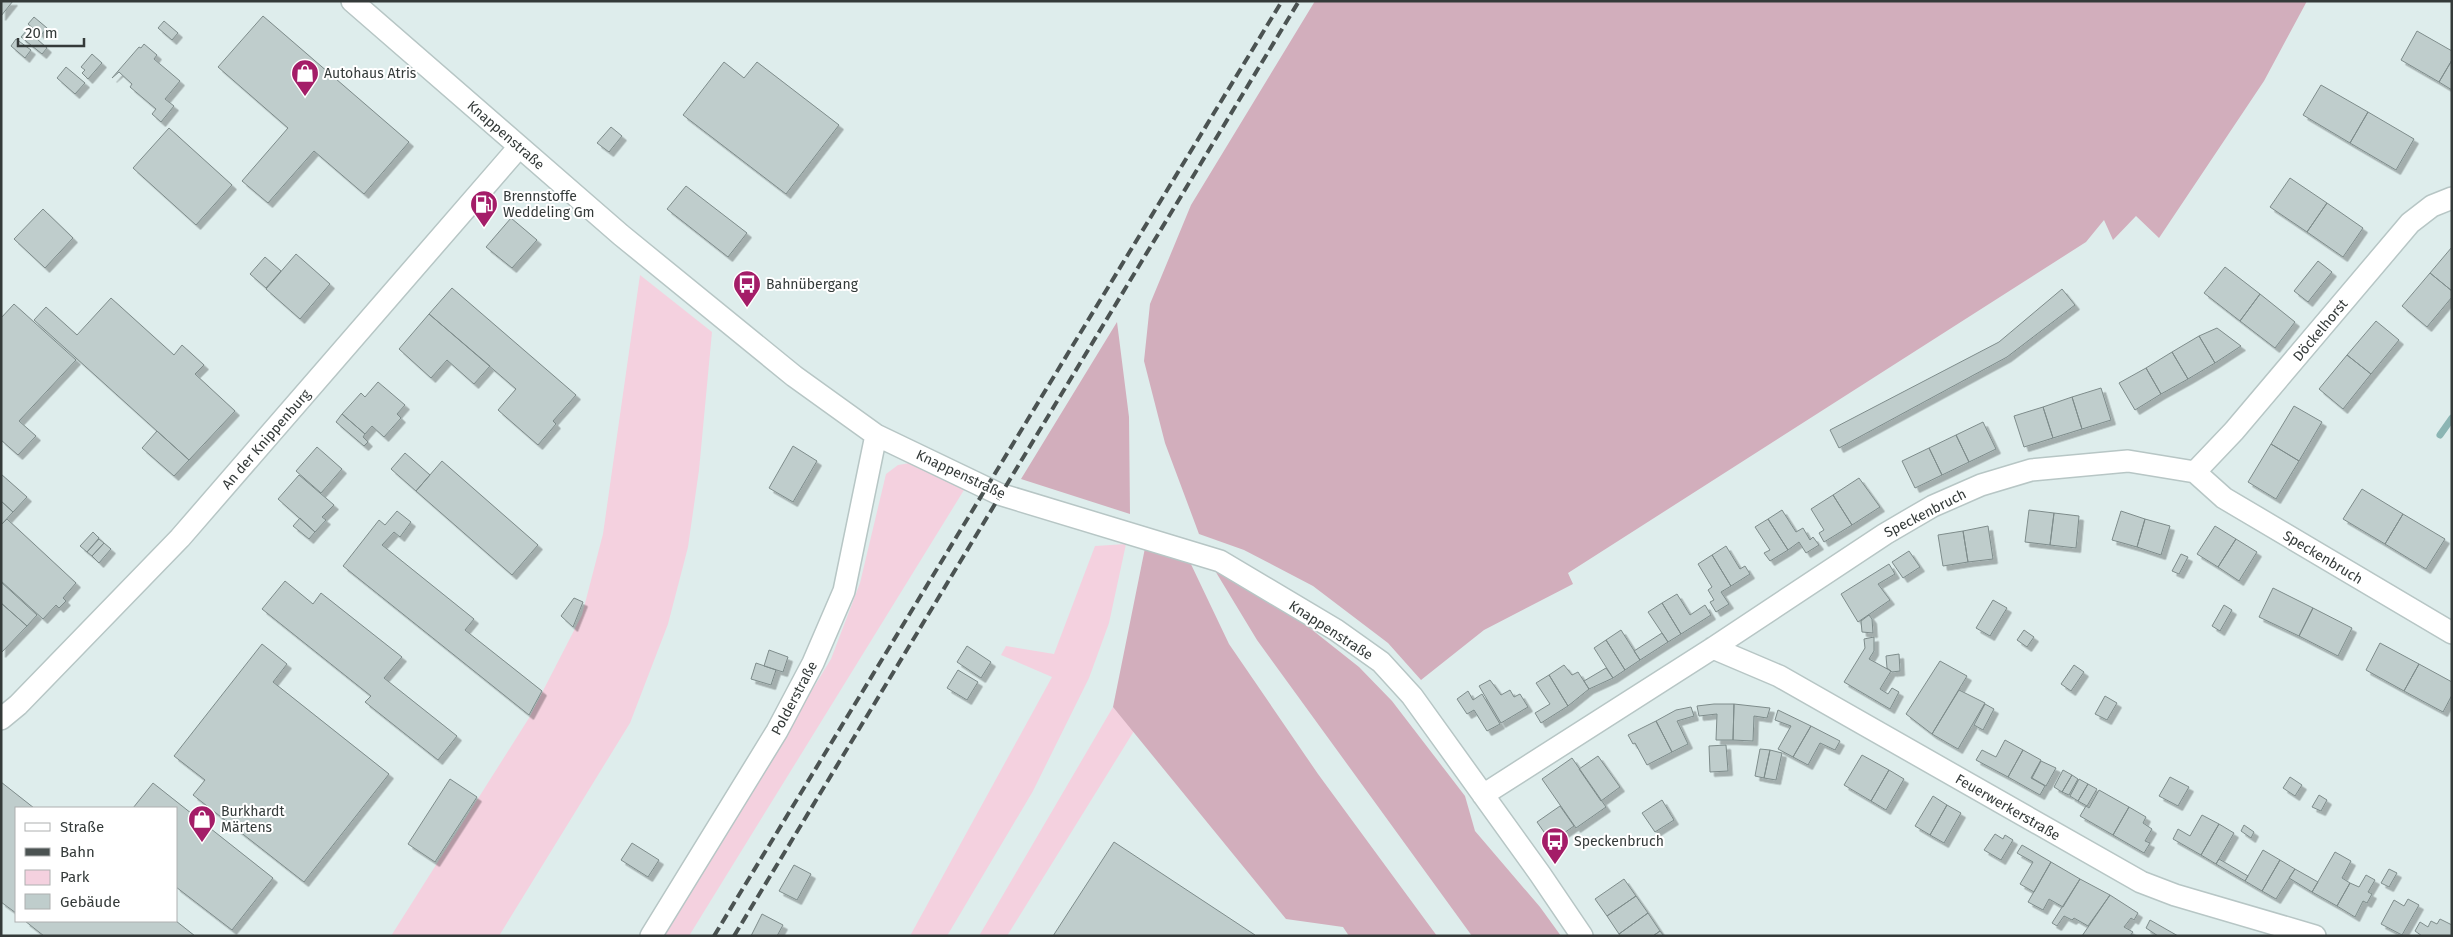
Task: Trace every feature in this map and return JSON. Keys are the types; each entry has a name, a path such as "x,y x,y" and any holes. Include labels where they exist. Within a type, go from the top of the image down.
{"street":[{"name":"Knappenstraße","path":"352,1 621,235 794,376 876,435 999,494 1220,561 1336,630 1381,662 1412,696 1582,936"},
{"name":"An der Knippenburg","path":"1,719 18,705 180,538 519,147"},
{"name":"Döckelhorst","path":"2195,472 2234,431 2410,223 2432,206 2452,198"},
{"name":"Polderstraße","path":"651,936 777,730 813,663 844,591 876,435"},
{"name":"Speckenbruch","path":"1483,794 1713,648 1885,534 1933,506 1981,485 2031,470 2128,461 2195,472 2224,498 2452,633"},
{"name":"Feuerwerkerstraße","path":"1713,648 1779,676 2141,882 2175,895 2315,936"}],"green space":[{"path":"640,275 712,332 699,470 688,547 668,624 630,723 499,936 391,936 529,718 582,615 603,534"},
{"path":"910,463 964,490 689,936 662,936 831,659 860,583 886,474 898,465"},
{"path":"1126,544 1109,623 1089,678 1033,791 947,936 910,936 1052,677 1001,655 1006,646 1054,654 1095,546"},
{"path":"1113,707 1134,731 1007,936 979,936"}],"shaded area":[{"path":"1315,1 2307,1 2264,81 2159,238 2136,216 2113,240 2104,220 2086,242 1568,573 1573,584 1484,630 1421,680 1388,643 1313,586 1244,550 1199,534 1165,443 1144,361 1150,304 1191,205"},
{"path":"1117,322 1129,417 1130,514 1021,479"},
{"path":"1145,548 1188,558 1229,644 1318,774 1437,936 1349,936 1343,927 1286,919 1113,707"},
{"path":"1214,569 1306,625 1359,667 1392,701 1465,796 1475,831 1540,907 1561,936 1472,936 1257,640"}],"building":[{"path":"1,1 13,1 1,16"},
{"name":"Autohaus Atris","path":"263,16 409,142 364,194 314,151 268,203 242,181 288,128 218,67"},
{"path":"34,17 47,28 41,35 28,24"},
{"path":"164,21 178,33 172,40 158,28"},
{"path":"27,30 47,48 42,54 21,37"},
{"path":"2417,31 2452,51 2452,60 2439,82 2401,60"},
{"path":"16,39 31,50 25,58 11,46"},
{"path":"144,44 157,55 154,59 180,81 165,99 174,106 161,122 152,114 156,109 130,87 132,84 119,72 112,78 139,47 141,48"},
{"path":"92,54 102,63 88,79 82,73 85,70 81,67"},
{"path":"2452,60 2452,90 2439,82"},
{"path":"724,62 744,78 757,62 839,125 786,194 683,115"},
{"path":"66,67 85,83 75,94 57,78"},
{"path":"2321,85 2368,112 2350,143 2303,115"},
{"path":"2368,112 2414,139 2396,170 2350,143"},
{"path":"611,127 622,136 609,152 597,143"},
{"path":"169,128 232,185 196,225 133,168"},
{"path":"2290,178 2327,203 2307,232 2270,207"},
{"path":"686,186 747,233 728,257 667,209"},
{"path":"2327,203 2363,228 2343,257 2307,232"},
{"path":"43,209 73,238 45,268 14,239"},
{"path":"511,218 537,240 512,268 486,247"},
{"path":"2452,247 2452,291 2430,273"},
{"path":"296,254 330,284 300,319 266,289"},
{"path":"265,257 281,271 266,288 250,274"},
{"path":"2318,261 2332,272 2308,302 2294,291"},
{"path":"2225,267 2260,294 2240,321 2204,293"},
{"path":"2430,273 2452,291 2452,297 2427,327 2402,306"},
{"path":"452,288 576,395 553,421 556,424 538,445 498,410 516,389 429,314"},
{"path":"2062,289 2075,305 2007,357 1839,448 1830,430 1999,342"},
{"path":"2260,294 2295,322 2275,348 2240,321"},
{"path":"111,298 174,355 182,345 204,365 195,374 235,411 189,460 34,320 46,307 77,335"},
{"path":"14,304 76,360 19,421 36,436 18,455 1,440 1,318"},
{"path":"429,314 490,366 474,384 447,360 431,378 399,349"},
{"path":"2376,321 2399,340 2371,374 2347,355"},
{"path":"2217,328 2241,346 2215,363 2199,336"},
{"path":"2199,336 2215,363 2188,379 2172,352"},
{"path":"2172,352 2188,379 2161,394 2146,368"},
{"path":"2347,355 2371,374 2343,409 2319,389"},
{"path":"2146,368 2161,394 2135,410 2119,383"},
{"path":"378,382 405,405 397,414 401,418 384,437 372,426 365,434 342,414 361,393 365,397"},
{"path":"2101,388 2111,420 2082,429 2072,397"},
{"path":"2072,397 2082,429 2053,438 2043,407"},
{"path":"2294,406 2322,422 2299,461 2271,444"},
{"path":"2043,407 2053,438 2024,447 2014,416"},
{"path":"342,414 365,434 363,437 368,442 364,446 336,422"},
{"path":"1983,422 1996,449 1969,462 1956,435"},
{"path":"157,431 189,460 174,476 142,448"},
{"path":"1956,435 1969,462 1942,475 1929,448"},
{"path":"2271,444 2299,461 2276,499 2248,482"},
{"path":"793,446 817,461 793,502 769,488"},
{"path":"317,447 342,469 321,493 296,471"},
{"path":"1929,448 1942,475 1915,488 1902,461"},
{"path":"405,453 430,475 416,491 391,469"},
{"path":"442,461 538,545 512,575 416,491"},
{"path":"1,474 27,497 13,512 1,501"},
{"path":"299,475 334,505 322,517 326,520 315,532 278,499"},
{"path":"1859,478 1880,507 1852,525 1833,495"},
{"path":"2362,489 2403,514 2385,544 2343,519"},
{"path":"1833,495 1852,525 1824,542 1819,533 1824,530 1811,509"},
{"path":"1,501 13,512 1,525"},
{"path":"1782,510 1796,532 1803,528 1810,540 1813,537 1819,545 1806,553 1799,542 1788,550 1768,519"},
{"path":"2029,510 2054,513 2050,545 2025,542"},
{"path":"397,511 411,522 400,537 394,532 382,545 474,619 465,630 542,691 529,715 343,566 379,520 385,525"},
{"path":"2121,511 2145,519 2137,547 2112,540"},
{"path":"2054,513 2079,516 2076,548 2050,545"},
{"path":"2403,514 2445,539 2426,569 2385,544"},
{"path":"300,518 315,532 309,539 293,526"},
{"path":"7,519 76,583 63,598 66,601 59,608 56,605 43,619 1,581 1,525"},
{"path":"1768,519 1788,550 1770,561 1764,553 1770,550 1755,527"},
{"path":"2145,519 2170,526 2161,555 2137,547"},
{"path":"1988,526 1993,559 1968,562 1963,531"},
{"path":"2215,526 2236,539 2218,567 2197,554"},
{"path":"1963,531 1968,562 1943,566 1938,535"},
{"path":"93,532 99,538 87,552 80,546"},
{"path":"99,539 104,543 92,556 87,552"},
{"path":"2236,539 2257,552 2239,581 2218,567"},
{"path":"104,543 111,549 99,563 92,556"},
{"path":"1726,546 1740,569 1745,566 1750,574 1731,586 1712,555"},
{"path":"1909,551 1920,567 1903,578 1892,562"},
{"path":"2181,554 2188,557 2179,574 2172,571"},
{"path":"1712,555 1731,586 1721,592 1729,604 1716,612 1710,602 1714,600 1708,590 1712,587 1698,564"},
{"path":"1889,564 1895,574 1878,584 1890,600 1858,622 1841,594"},
{"path":"285,581 313,604 321,593 402,657 384,678 457,736 438,760 365,702 371,696 262,609"},
{"path":"1,582 37,615 27,626 1,603"},
{"path":"2273,588 2313,608 2299,636 2259,617"},
{"path":"1677,594 1690,615 1705,605 1711,615 1681,634 1662,603"},
{"path":"574,598 583,602 573,627 561,616"},
{"path":"1993,600 2007,608 1990,636 1976,628"},
{"path":"1,603 27,626 1,653"},
{"path":"1662,603 1681,634 1668,642 1648,612"},
{"path":"2224,605 2232,610 2220,631 2212,626"},
{"path":"2313,608 2352,628 2338,656 2299,636"},
{"path":"1869,615 1872,619 1873,633 1862,632 1861,621"},
{"path":"1621,630 1640,660 1625,670 1606,640"},
{"path":"2024,630 2034,637 2027,647 2017,640"},
{"path":"1662,633 1668,642 1640,660 1634,651"},
{"path":"1874,637 1874,651 1869,659 1891,671 1880,689 1888,694 1892,688 1899,692 1890,709 1844,682 1865,648 1864,639"},
{"path":"1606,640 1625,670 1613,678 1594,648"},
{"path":"2380,643 2419,664 2404,691 2366,670"},
{"path":"262,644 287,664 273,682 389,774 304,882 193,795 205,780 174,756"},
{"path":"967,646 991,662 981,678 957,662"},
{"path":"769,650 788,657 783,672 764,666"},
{"path":"1899,654 1900,671 1892,672 1887,668 1886,656"},
{"path":"1940,661 1967,676 1932,734 1906,714"},
{"path":"756,663 776,670 771,685 751,679"},
{"path":"2419,664 2452,682 2452,695 2443,712 2404,691"},
{"path":"1564,665 1572,675 1578,672 1589,689 1568,706 1549,675"},
{"path":"2074,665 2084,672 2071,691 2061,684"},
{"path":"1606,668 1613,678 1589,689 1584,681"},
{"path":"958,670 978,682 967,700 947,688"},
{"path":"1549,675 1568,706 1541,723 1535,713 1550,704 1536,683"},
{"path":"1490,680 1501,695 1510,690 1514,697 1520,694 1528,707 1501,723 1479,686"},
{"path":"1959,690 1985,703 1958,749 1932,734"},
{"path":"1468,691 1473,700 1482,694 1500,724 1487,731 1474,710 1467,714 1457,699"},
{"path":"2105,696 2117,703 2107,720 2095,714"},
{"path":"1734,704 1733,740 1716,740 1717,714 1699,716 1697,706"},
{"path":"1734,704 1770,708 1767,718 1754,716 1753,741 1733,740"},
{"path":"1985,704 1994,709 1983,730 1974,725"},
{"path":"1691,707 1694,716 1677,721 1688,744 1672,752 1656,721 1676,710"},
{"path":"1778,710 1811,726 1793,757 1778,749 1791,726 1775,720"},
{"path":"1656,721 1672,752 1647,765 1635,743 1633,744 1628,735"},
{"path":"1811,726 1840,741 1835,750 1820,743 1808,765 1793,757"},
{"path":"2005,740 2023,750 2008,777 1976,760 1982,750 1996,757"},
{"path":"1726,745 1728,771 1710,772 1709,746"},
{"path":"1760,749 1770,750 1764,778 1755,776"},
{"path":"1770,750 1782,753 1776,780 1764,778"},
{"path":"2023,750 2041,760 2031,778 2045,786 2040,795 2008,777"},
{"path":"1862,755 1889,770 1871,801 1844,785"},
{"path":"1598,756 1620,787 1601,801 1579,769"},
{"path":"1572,758 1606,807 1576,828 1542,779"},
{"path":"2041,761 2056,768 2046,786 2032,778"},
{"path":"1889,770 1904,779 1886,810 1871,801"},
{"path":"2063,770 2072,775 2062,792 2054,787"},
{"path":"2072,775 2078,779 2069,795 2062,792"},
{"path":"2170,777 2189,787 2178,806 2159,796"},
{"path":"2290,777 2302,785 2295,796 2283,788"},
{"path":"450,779 477,797 435,862 408,844"},
{"path":"2079,779 2088,784 2078,801 2070,796"},
{"path":"1,782 33,807 15,807 15,912 1,902"},
{"name":"Burkhardt Märtens","path":"153,783 273,878 232,930 178,889 178,807 134,807"},
{"path":"2088,784 2097,789 2087,806 2078,801"},
{"path":"2099,790 2129,807 2113,835 2080,816 2086,806 2089,808"},
{"path":"2319,795 2327,800 2321,811 2312,807"},
{"path":"1933,796 1947,805 1930,835 1915,826"},
{"path":"1662,800 1674,820 1655,832 1642,813"},
{"path":"1947,805 1961,813 1944,843 1930,835"},
{"path":"1560,806 1574,826 1551,842 1537,822"},
{"path":"2129,807 2146,817 2143,823 2152,829 2145,841 2150,843 2144,853 2113,835"},
{"path":"2202,815 2219,824 2201,855 2173,839 2178,829 2190,836"},
{"path":"2219,824 2234,833 2216,864 2201,855"},
{"path":"2244,825 2254,832 2251,838 2241,831"},
{"path":"1995,834 2003,839 2005,835 2013,840 2001,860 1984,850"},
{"path":"1114,842 1255,935 1255,936 1053,936"},
{"path":"632,843 659,860 648,877 621,860"},
{"path":"2022,845 2051,862 2034,892 2020,884 2033,862 2017,853"},
{"path":"2263,850 2280,860 2262,891 2245,881"},
{"path":"2335,852 2351,861 2342,878 2350,883 2337,906 2312,892"},
{"path":"2219,859 2248,876 2245,881 2216,864"},
{"path":"2280,860 2295,869 2276,899 2262,891"},
{"path":"2051,862 2080,879 2063,907 2049,899 2043,910 2028,902"},
{"path":"794,865 811,874 797,900 779,891"},
{"path":"2295,869 2318,882 2312,892 2289,878"},
{"path":"2389,869 2397,873 2389,887 2381,883"},
{"path":"2366,875 2375,880 2368,892 2372,894 2367,903 2363,901 2355,917 2337,906 2350,883 2359,887"},
{"path":"1624,879 1636,896 1607,916 1595,899"},
{"path":"2080,879 2110,895 2088,926 2074,918 2072,920 2064,916 2057,926 2052,923"},
{"path":"2110,895 2138,913 2134,920 2131,918 2124,927 2133,932 2130,936 2082,936"},
{"path":"1636,896 1648,913 1619,934 1607,916"},
{"path":"2408,899 2419,905 2402,935 2381,924 2394,900 2404,906"},
{"path":"1648,913 1660,931 1653,936 1620,936 1619,934"},
{"path":"762,914 783,925 777,936 751,936"},
{"path":"2440,919 2452,925 2452,936 2422,936 2415,931 2420,922 2428,927 2431,921 2437,924"},
{"path":"2150,920 2178,936 2158,936 2146,928"},
{"path":"26,922 177,922 195,936 44,936"},
{"path":"1660,931 1664,936 1653,936"}],"waterway":[{"path":"2440,435 2452,418"}],"railway":[{"path":"714,936 1282,1"},
{"path":"734,936 1299,1"}],"place":[{"name":"Autohaus Atris","path":"305,97"},
{"name":"Brennstoffe Weddeling Gm","path":"484,228"},
{"name":"Bahnübergang","path":"747,308"},
{"name":"Burkhardt Märtens","path":"202,843"},
{"name":"Speckenbruch","path":"1555,865"}]}
